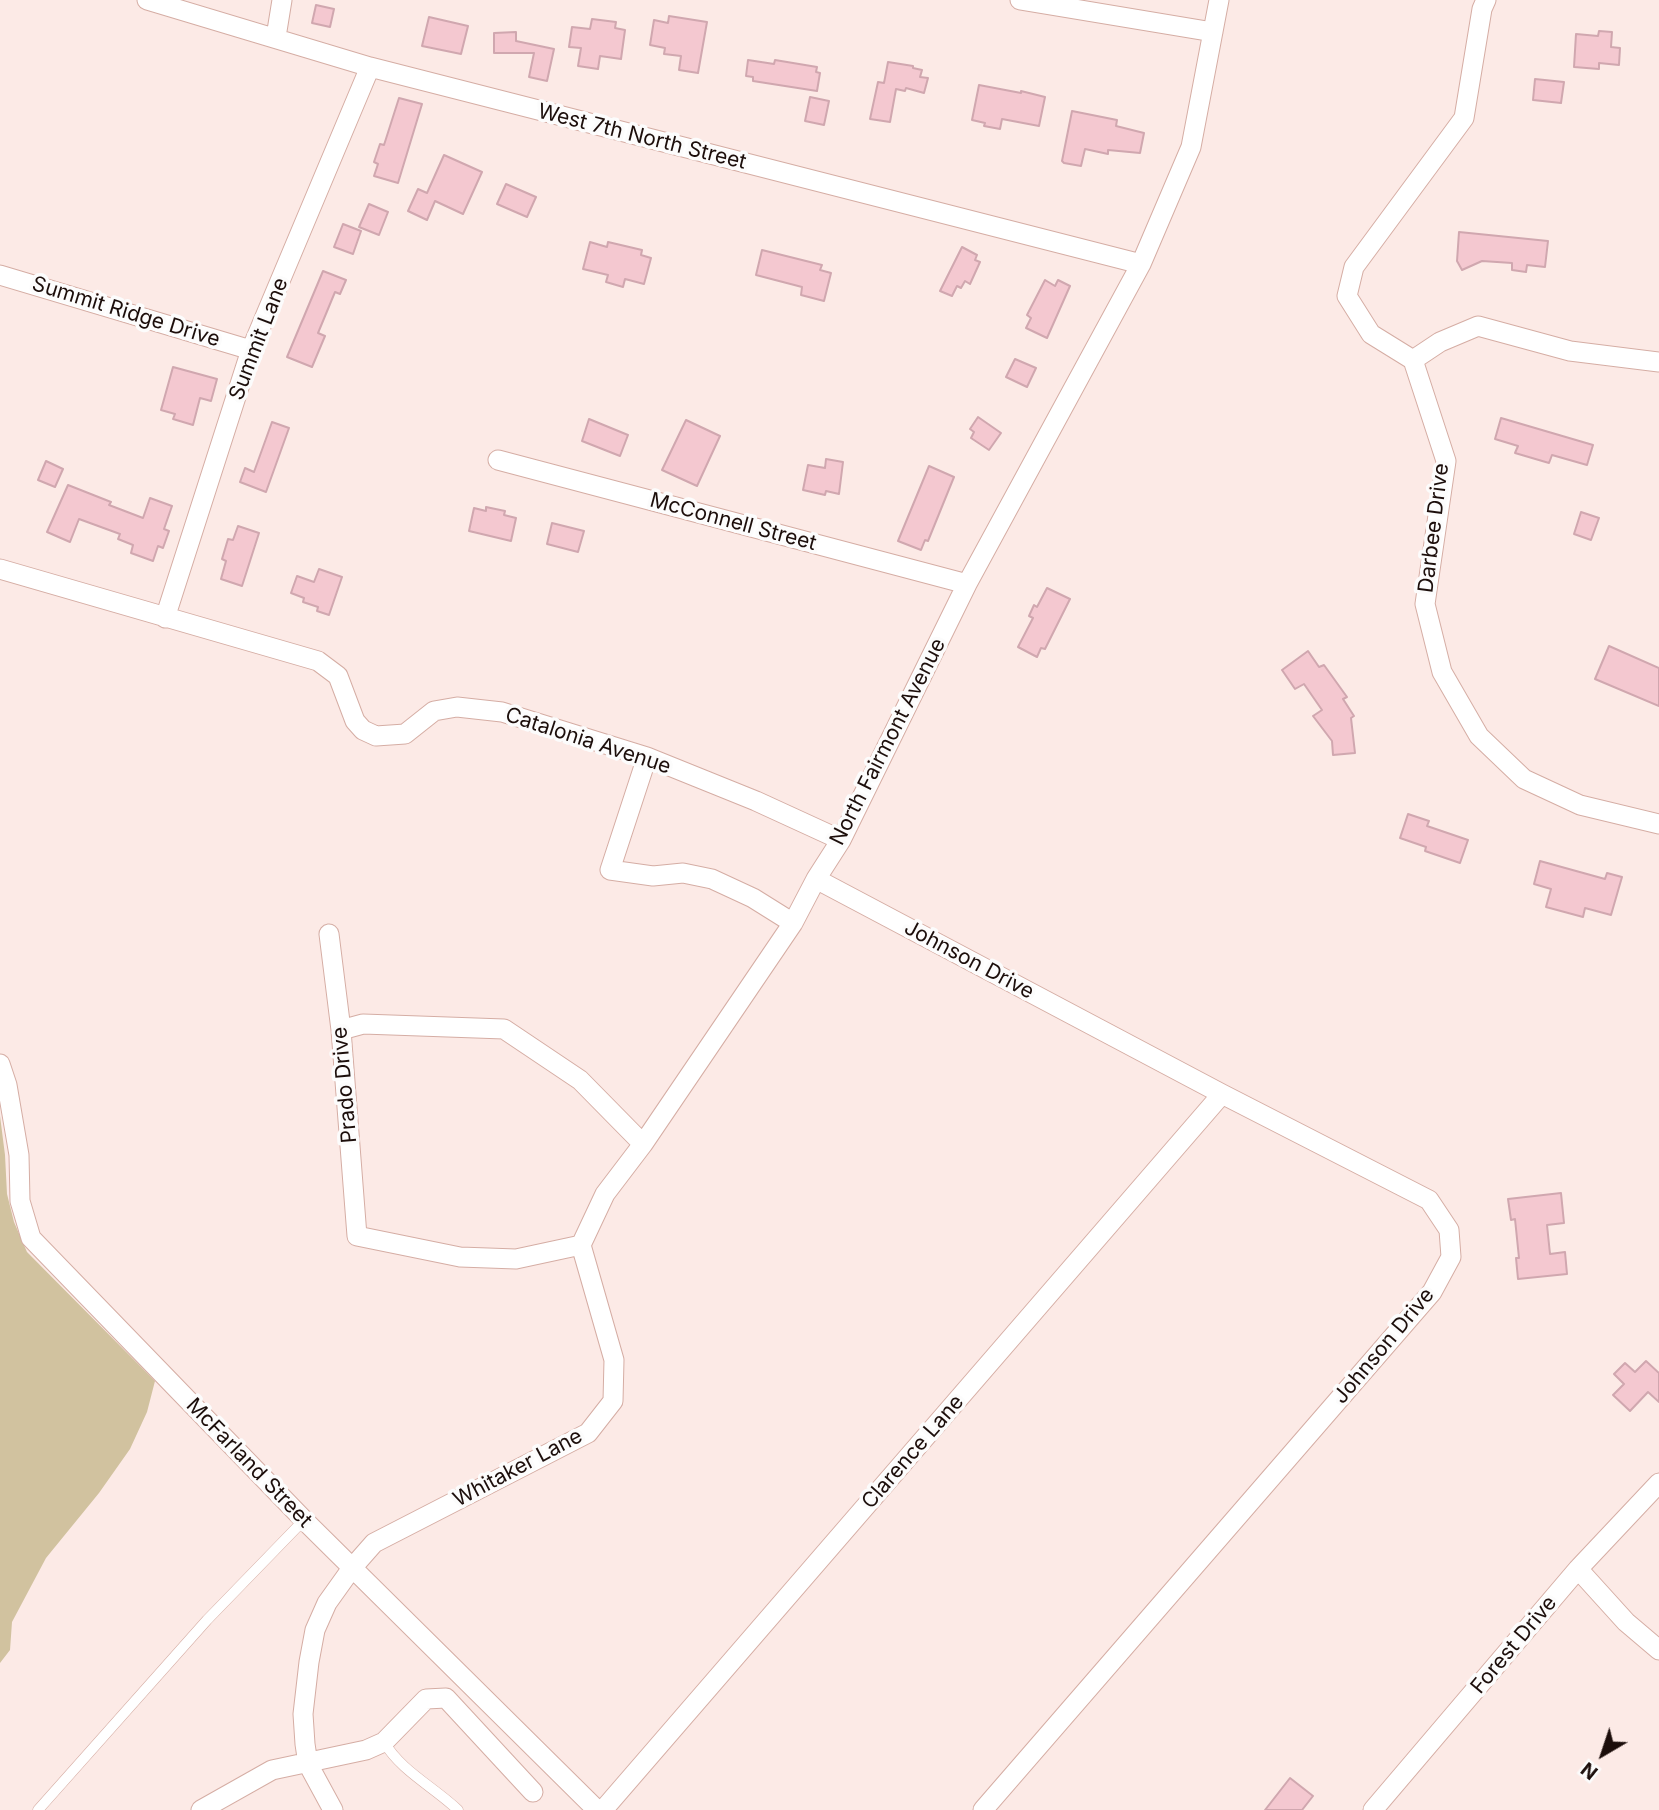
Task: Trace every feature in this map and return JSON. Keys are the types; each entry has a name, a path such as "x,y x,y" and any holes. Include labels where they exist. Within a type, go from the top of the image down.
{"street":[{"name":"West 7th North Street","path":"147,0 370,67 1141,264"},
{"path":"276,37 282,0"},
{"path":"1020,0 1213,32"},
{"name":"North Fairmont Avenue","path":"581,1245 605,1194 643,1144 793,923 816,878 841,840 967,584 1141,264 1191,146 1219,0"},
{"path":"1483,3 1464,118 1354,267 1347,296 1371,334 1413,360 1440,342 1478,326 1570,351 1659,362"},
{"name":"Summit Lane","path":"165,618 251,350 370,67"},
{"name":"Summit Ridge Drive","path":"0,275 251,350"},
{"name":"Darbee Drive","path":"1413,360 1446,461 1426,604 1442,672 1479,736 1524,779 1580,805 1659,824"},
{"name":"McConnell Street","path":"498,460 967,584"},
{"name":"Catalonia Avenue","path":"0,569 318,661 338,676 355,721 363,730 376,736 405,734 434,712 457,707 502,712 647,757 756,801 841,840"},
{"path":"647,757 610,870 653,876 683,873 712,879 753,898 793,923"},
{"name":"Johnson Drive","path":"816,878 1222,1094 1429,1200 1449,1230 1451,1257 1432,1292 983,1810"},
{"name":"Prado Drive","path":"328,934 341,1030 358,1236 460,1257 516,1259 581,1245"},
{"path":"341,1030 363,1024 505,1029 580,1080 643,1144"},
{"name":"McFarland Street","path":"0,1064 7,1085 19,1155 19,1201 31,1238 304,1520 597,1810"},
{"name":"Clarence Lane","path":"603,1810 1222,1094"},
{"name":"Whitaker Lane","path":"308,1764 303,1714 315,1630 327,1603 352,1568 374,1544 588,1433 613,1401 614,1360 581,1245"},
{"name":"Forest Drive","path":"1373,1810 1578,1569 1659,1483"},
{"path":"1578,1569 1626,1622 1659,1650"},
{"path":"201,1810 272,1770 366,1750 384,1742 426,1699 446,1698 533,1792"},
{"path":"308,1764 333,1810"}],"lane":[{"path":"38,1810 207,1620 304,1520"},
{"path":"384,1742 391,1754 406,1768 458,1810"}],"shaded area":[{"path":"0,1116 7,1194 14,1222 27,1252 155,1381 147,1412 130,1449 99,1493 46,1558 12,1622 10,1650 0,1663"}],"building":[{"path":"316,5 334,9 330,27 312,23"},
{"path":"669,16 707,22 698,73 679,70 681,56 664,54 665,48 650,45 654,20 668,23"},
{"path":"429,17 468,26 461,54 422,46"},
{"path":"592,19 616,22 615,28 625,30 621,59 600,56 598,69 578,66 581,48 569,47 572,27 590,29"},
{"path":"1599,31 1612,32 1611,47 1620,48 1619,65 1599,63 1599,69 1574,67 1576,34 1598,36"},
{"path":"516,32 516,41 554,49 547,81 529,77 534,53 494,53 494,33"},
{"path":"748,60 774,64 775,60 817,67 816,72 820,73 817,91 753,81 753,77 746,76"},
{"path":"888,62 913,66 922,70 920,77 928,78 924,93 906,88 905,91 896,89 890,122 870,119 878,82 884,83"},
{"path":"1535,79 1564,82 1561,103 1533,100"},
{"path":"979,85 1045,97 1039,126 1002,119 1000,129 972,120"},
{"path":"810,97 829,101 824,125 805,121"},
{"path":"399,98 422,104 398,183 374,176 378,164 374,162 380,144 384,145"},
{"path":"1072,111 1117,120 1116,126 1144,133 1140,153 1108,150 1108,154 1085,149 1081,166 1064,163 1062,161"},
{"path":"444,155 482,172 463,214 435,201 427,220 408,211 418,189 427,193"},
{"path":"506,184 536,197 527,217 497,204"},
{"path":"369,204 388,212 379,235 359,227"},
{"path":"343,224 361,231 353,254 334,247"},
{"path":"1459,232 1548,241 1545,267 1527,265 1526,272 1512,270 1512,263 1482,261 1462,270 1457,261"},
{"path":"590,242 607,247 608,242 642,250 641,255 651,258 644,284 625,279 623,287 606,282 608,275 583,269"},
{"path":"962,247 977,255 975,260 980,262 970,284 965,281 961,288 957,286 952,296 940,291"},
{"path":"762,250 822,265 820,270 831,273 824,301 801,295 802,287 756,275"},
{"path":"323,271 346,280 340,294 335,292 318,333 325,336 312,367 287,357"},
{"path":"1045,280 1055,286 1058,280 1070,286 1047,338 1026,328 1031,318 1027,315"},
{"path":"1015,359 1036,368 1027,387 1006,377"},
{"path":"173,367 217,379 211,401 200,398 193,425 173,419 175,414 161,410"},
{"path":"978,417 1001,433 989,450 971,438 974,432 970,429"},
{"path":"1501,418 1593,445 1587,465 1552,455 1549,463 1515,453 1518,446 1495,439"},
{"path":"589,419 628,435 620,456 582,441"},
{"path":"686,420 720,436 697,486 662,470"},
{"path":"272,422 289,428 266,492 240,482 245,468 254,472"},
{"path":"826,459 843,462 839,494 826,491 825,495 803,490 808,465 825,468"},
{"path":"46,461 63,469 55,487 38,480"},
{"path":"929,466 954,477 928,541 925,540 921,550 898,541"},
{"path":"68,485 143,518 150,498 172,506 164,529 169,531 163,548 158,546 153,561 131,553 133,545 118,539 120,534 79,519 70,542 47,532"},
{"path":"486,507 505,511 504,515 516,518 511,541 469,531 474,508 486,511"},
{"path":"1581,512 1599,518 1591,540 1574,534"},
{"path":"552,523 584,531 578,552 547,544"},
{"path":"238,526 259,533 242,586 221,579 226,561 222,559 228,539 233,540"},
{"path":"319,569 342,577 329,615 317,611 318,607 303,602 304,598 291,593 297,576 314,582"},
{"path":"1047,588 1070,599 1045,649 1041,648 1037,657 1018,647 1033,618 1029,616 1034,605 1037,607"},
{"path":"1609,646 1659,668 1659,706 1595,679"},
{"path":"1308,651 1319,667 1324,665 1347,697 1343,699 1354,716 1351,718 1355,753 1333,755 1332,741 1313,716 1322,710 1304,684 1295,689 1282,670"},
{"path":"1408,814 1429,821 1427,826 1468,840 1460,863 1425,851 1426,847 1400,838"},
{"path":"1540,861 1605,879 1607,873 1622,877 1611,915 1585,908 1583,917 1546,907 1551,889 1534,884"},
{"path":"1561,1193 1564,1223 1547,1225 1550,1254 1565,1252 1567,1274 1518,1279 1515,1219 1511,1220 1508,1199"},
{"path":"1646,1361 1659,1373 1659,1402 1648,1392 1630,1411 1613,1395 1624,1384 1614,1374 1625,1363 1635,1372"},
{"path":"1290,1778 1313,1796 1302,1810 1265,1810"}]}
